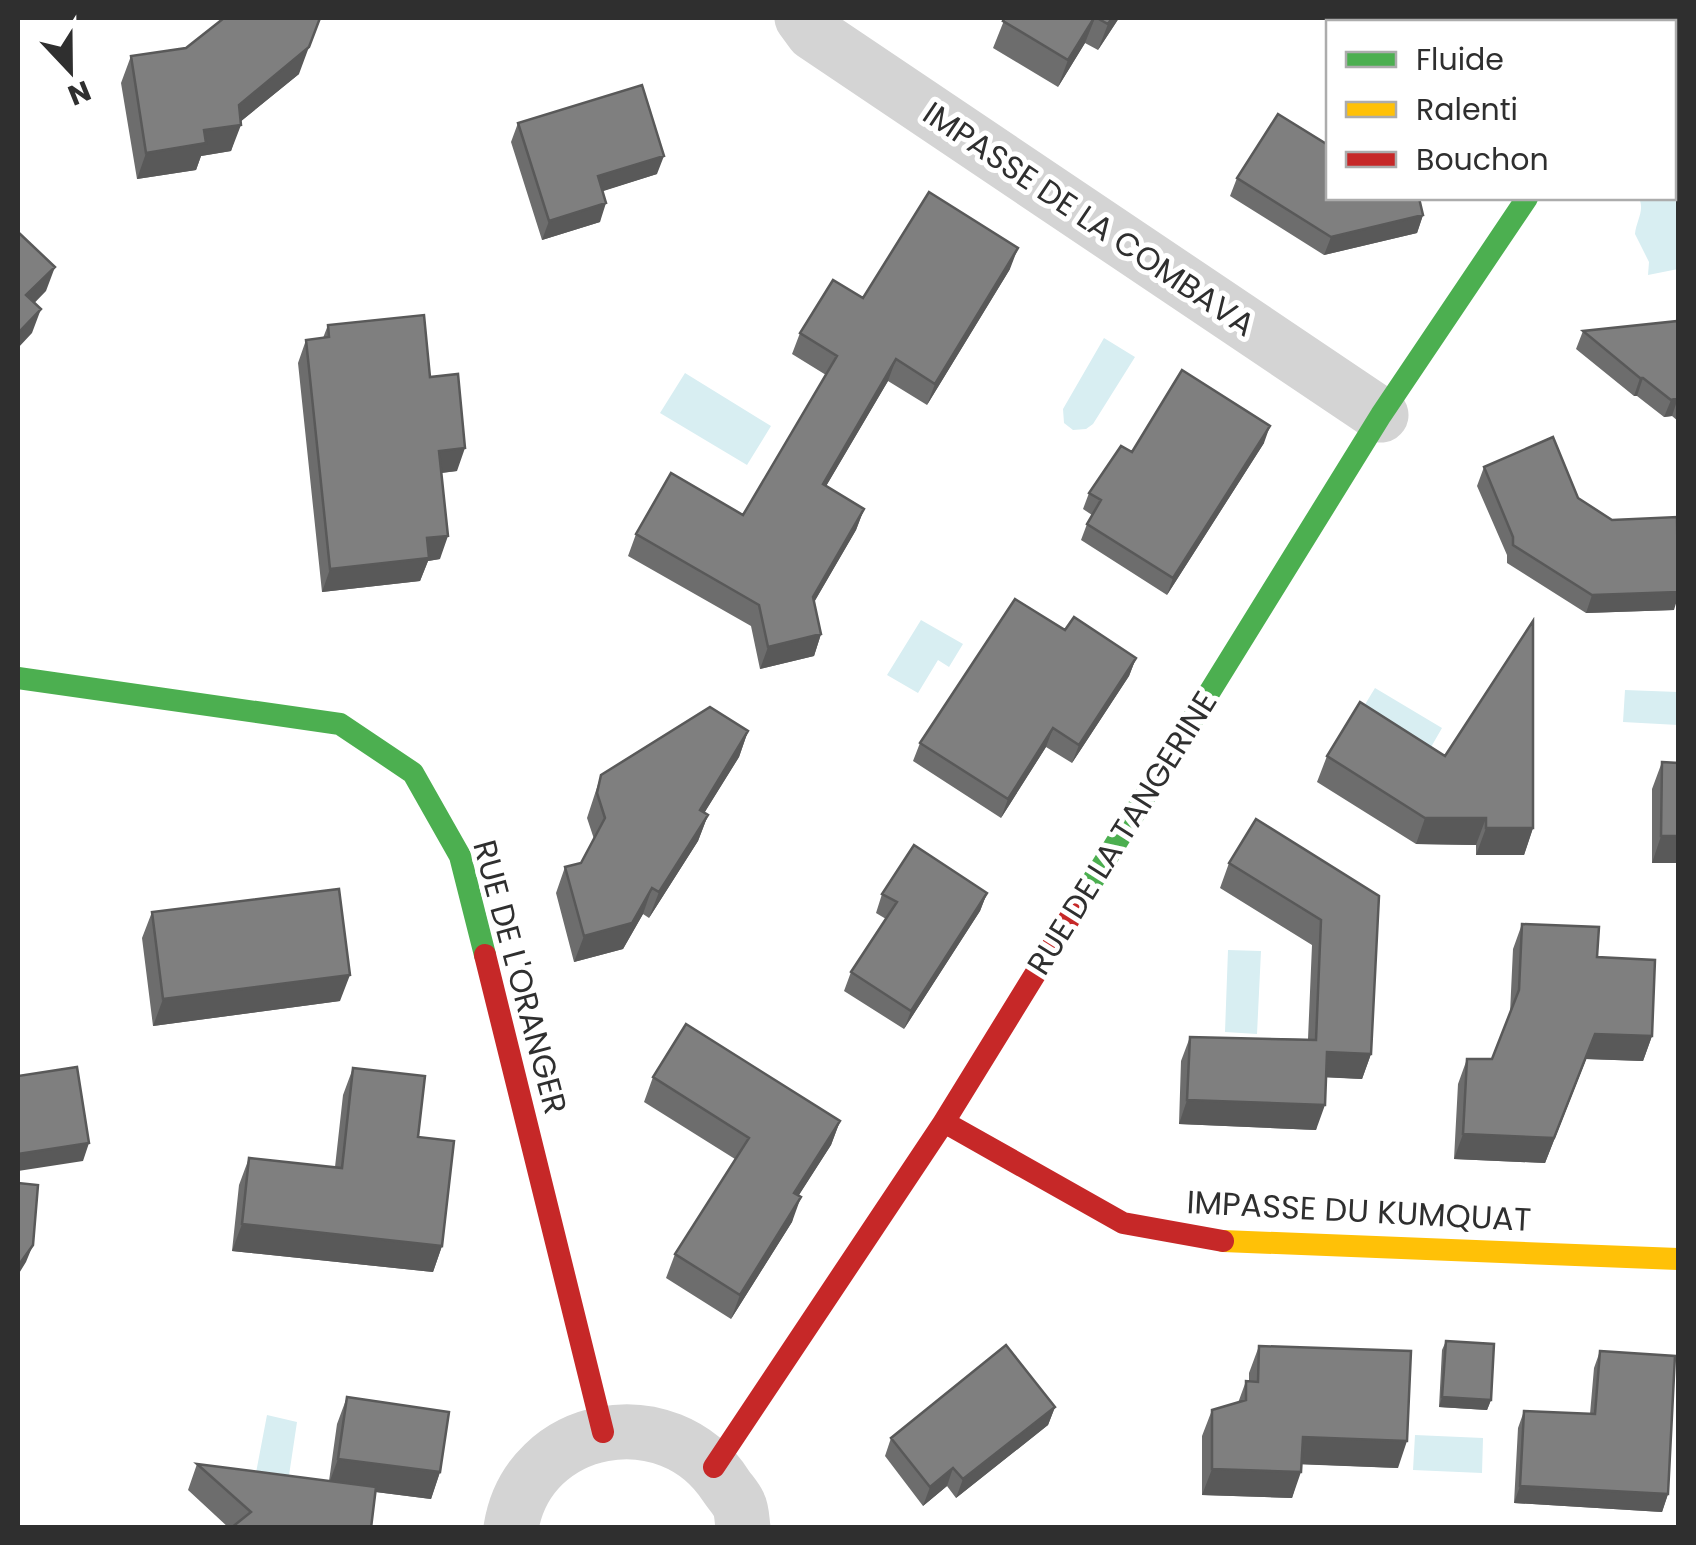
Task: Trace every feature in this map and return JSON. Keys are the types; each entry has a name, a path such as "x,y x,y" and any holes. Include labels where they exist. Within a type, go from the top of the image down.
{"street":[{"name":"IMPASSE DE LA COMBAVA","path":"802,18 830,44 1381,415"},
{"name":"RUE DE LA TANGERINE","path":"714,1467 944,1122 1381,415 1526,200"},
{"name":"RUE DE L'ORANGER","path":"18,678 340,724 413,773 460,856 603,1432"},
{"name":"IMPASSE DU KUMQUAT","path":"944,1122 1123,1224 1213,1241 1678,1259"},
{"path":"510,1528 513,1510 533,1474 564,1448 603,1432 644,1431 682,1443 714,1467 739,1505 743,1528"}],"shaded area":[{"path":"1678,195 1678,269 1648,275 1649,262 1635,234 1640,200 1676,200"},
{"path":"1104,338 1135,357 1093,424 1073,430 1064,423 1063,409"},
{"path":"685,373 771,426 747,465 660,413"},
{"path":"921,620 963,644 949,667 938,660 918,693 887,675"},
{"path":"1375,688 1442,728 1423,761 1355,721"},
{"path":"1625,690 1678,692 1678,725 1623,722"},
{"path":"1228,950 1261,951 1257,1034 1225,1032"},
{"path":"267,1415 297,1422 288,1482 255,1478"},
{"path":"1415,1435 1483,1438 1482,1473 1413,1470"}],"building":[{"path":"224,18 320,18 309,47 239,105 241,125 204,130 206,143 146,153 131,56 186,48"},
{"path":"1094,18 1068,60 1003,21"},
{"path":"1408,18 1522,18 1520,20"},
{"path":"642,85 664,156 598,176 606,203 549,221 518,123"},
{"path":"1278,114 1326,144 1326,200 1419,200 1423,215 1331,237 1237,178"},
{"path":"929,192 1018,248 935,384 896,359 823,484 864,509 813,597 821,634 768,647 759,605 636,534 671,473 743,515 837,356 800,333 833,280 863,298"},
{"path":"18,232 55,267 26,295 41,309 18,333"},
{"path":"424,315 430,377 458,374 465,448 439,451 448,536 427,538 429,558 330,569 306,340 329,337 328,325"},
{"path":"1678,321 1678,398 1671,400 1583,331"},
{"path":"1182,370 1270,426 1173,578 1087,524 1101,500 1089,493 1121,446 1132,452"},
{"path":"1553,437 1578,498 1612,520 1677,517 1678,592 1592,595 1513,545 1484,467"},
{"path":"1015,599 1065,630 1074,617 1136,658 1079,745 1053,728 1008,799 920,743"},
{"path":"1533,621 1533,828 1486,828 1486,818 1425,818 1327,756 1360,702 1445,756"},
{"path":"710,707 748,731 700,810 708,815 659,892 652,888 632,923 584,936 565,867 581,863 605,818 597,793 601,775"},
{"path":"1662,762 1678,763 1678,836 1661,836"},
{"path":"1256,819 1379,896 1371,1054 1327,1052 1325,1105 1187,1100 1190,1037 1316,1040 1321,920 1229,863"},
{"path":"914,845 987,893 911,1011 851,972 897,902 882,894"},
{"path":"339,889 350,975 163,999 152,912"},
{"path":"1522,924 1599,927 1597,957 1655,960 1652,1036 1595,1034 1554,1138 1463,1134 1467,1059 1492,1059 1519,990"},
{"path":"686,1024 840,1121 794,1193 801,1197 740,1295 675,1254 749,1138 653,1077"},
{"path":"77,1067 89,1143 18,1154 18,1076"},
{"path":"353,1068 425,1076 418,1137 454,1141 442,1246 242,1224 249,1158 342,1168"},
{"path":"18,1183 38,1185 33,1245 18,1266"},
{"path":"1446,1341 1494,1344 1491,1400 1442,1397"},
{"path":"1006,1345 1055,1407 963,1479 953,1468 930,1487 891,1438"},
{"path":"1259,1346 1411,1351 1407,1441 1303,1437 1301,1472 1212,1469 1212,1410 1246,1400 1246,1381 1258,1382"},
{"path":"1600,1351 1675,1356 1668,1494 1520,1486 1524,1411 1595,1414"},
{"path":"347,1397 449,1412 440,1472 338,1459"},
{"path":"197,1464 376,1487 371,1528 231,1528 251,1512"}],"traffic: fast":[{"path":"1079,903 1381,415 1526,200"},
{"path":"18,678 340,724 413,773 460,856 485,955"}],"traffic: slow":[{"path":"1223,1241 1678,1259"}],"traffic: jam":[{"path":"714,1467 944,1122 1079,903"},
{"path":"485,955 603,1432"},
{"path":"944,1122 1123,1223 1223,1241"}]}
